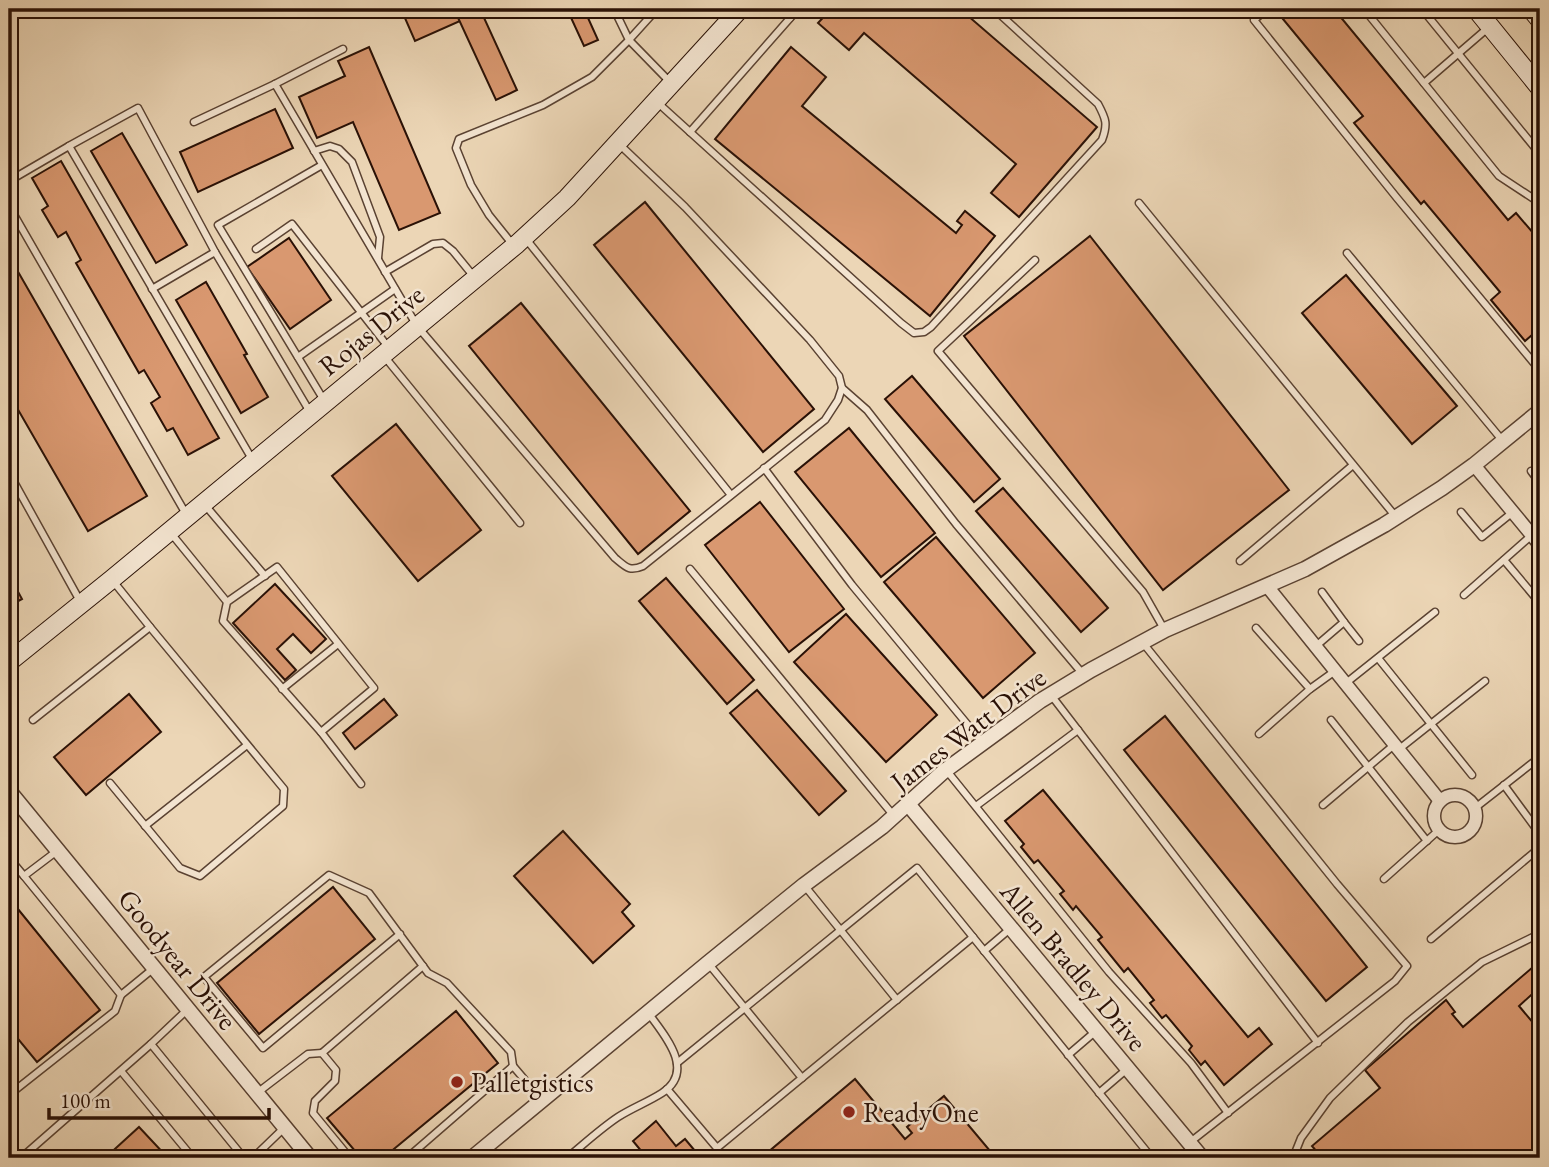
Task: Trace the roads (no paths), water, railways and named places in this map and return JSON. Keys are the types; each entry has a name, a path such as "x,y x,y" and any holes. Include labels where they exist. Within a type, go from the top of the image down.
{"main road":[{"name":"Rojas Drive","path":"9,662 520,242 567,198 740,9"},
{"path":"1476,9 1540,88"},
{"path":"1531,9 1540,20"}],"street":[{"name":"James Watt Drive","path":"472,1158 708,962 894,816 946,769 982,742 1083,675 1165,631 1305,569 1396,517 1474,465 1540,411"},
{"path":"1474,465 1538,542"},
{"path":"1267,586 1440,801"},
{"name":"Goodyear Drive","path":"9,791 310,1158"},
{"path":"1446,797 1466,798 1475,808 1476,822 1468,833 1462,836 1448,837 1439,830 1434,821 1436,807 1446,797"},
{"name":"Allen Bradley Drive","path":"908,804 1202,1158"}],"lane":[{"path":"614,9 629,40 671,83"},
{"path":"657,9 592,77 543,104 459,139 456,148 471,185 489,215 520,242 731,495"},
{"path":"779,9 790,18"},
{"path":"690,132 798,9"},
{"path":"655,101 901,323 914,334 924,332 1102,140 1107,127 1098,104 994,9"},
{"path":"1267,9 1254,20 1397,198 1540,369"},
{"path":"1364,9 1499,176 1540,203"},
{"path":"1422,9 1540,154"},
{"path":"1424,83 1490,26"},
{"path":"194,122 343,49"},
{"path":"275,84 417,326 615,558 626,567 635,569 643,566 825,420 842,388 839,376 810,340 685,207 617,143"},
{"path":"9,181 138,108 215,253 311,414"},
{"path":"69,146 253,461"},
{"path":"314,151 330,146 339,149 352,162 380,237 378,260"},
{"path":"322,165 218,225 325,402"},
{"path":"1139,203 1396,517"},
{"path":"9,206 187,516"},
{"path":"256,249 292,224 520,523"},
{"path":"385,272 433,244 443,243 453,251 475,279"},
{"path":"152,289 215,253"},
{"path":"1348,253 1504,441"},
{"path":"1035,260 938,351 1143,592 1165,631"},
{"path":"298,357 395,289"},
{"path":"842,388 867,410 956,524 1083,675"},
{"path":"1240,561 1353,465"},
{"path":"764,468 852,585 982,742"},
{"path":"1531,471 1540,483"},
{"path":"9,473 81,603"},
{"path":"203,503 265,576"},
{"path":"1461,512 1482,537 1513,512"},
{"path":"169,531 227,602"},
{"path":"1464,594 1504,560 1538,542"},
{"path":"1504,560 1540,603"},
{"path":"320,732 374,688 277,567 227,602 223,621 362,784"},
{"path":"690,569 894,816"},
{"path":"110,783 180,868 200,876 283,806 284,789 112,579"},
{"path":"1322,592 1359,641"},
{"path":"1346,683 1435,612"},
{"path":"1315,646 1344,622"},
{"path":"33,720 150,627"},
{"path":"1256,628 1310,689"},
{"path":"1143,643 1328,874 1406,966 1395,981 1189,1143"},
{"path":"282,689 338,644"},
{"path":"1378,658 1472,775"},
{"path":"1259,734 1335,671"},
{"path":"1323,805 1367,767 1431,724 1485,681"},
{"path":"1051,695 1318,1043"},
{"path":"1331,720 1427,841"},
{"path":"976,806 1078,730"},
{"path":"145,826 247,745"},
{"path":"1475,808 1540,757"},
{"path":"946,769 1109,972 1191,1063 1228,1113"},
{"path":"1431,939 1539,851 1540,834 1504,785"},
{"path":"1384,879 1439,830"},
{"path":"24,876 58,851"},
{"path":"9,858 121,995"},
{"path":"677,1063 917,868 1152,1158"},
{"path":"400,934 263,1048 204,977 329,875 369,893 400,934 428,973 447,983 511,1052 513,1066 542,1100"},
{"path":"804,885 897,1000"},
{"path":"984,951 1011,928"},
{"path":"1293,1158 1301,1138 1330,1098 1408,1022 1482,962 1535,936 1540,939"},
{"path":"667,1089 717,1148 973,937"},
{"path":"708,962 802,1078"},
{"path":"257,1093 308,1054 322,1053 423,966"},
{"path":"9,1095 115,1011 121,995 154,968"},
{"path":"21,1158 188,1009"},
{"path":"567,1158 619,1117 663,1093 676,1075 675,1052 648,1012"},
{"path":"1068,1055 1096,1030"},
{"path":"151,1044 244,1158"},
{"path":"322,1053 336,1070 335,1081 315,1101 313,1113 350,1158"},
{"path":"407,1158 513,1066"},
{"path":"1099,1093 1128,1069"},
{"path":"121,1071 193,1158"},
{"path":"253,1158 285,1127"}],"place":[{"name":"Palletgistics","path":"457,1082"},
{"name":"ReadyOne","path":"849,1112"}]}
